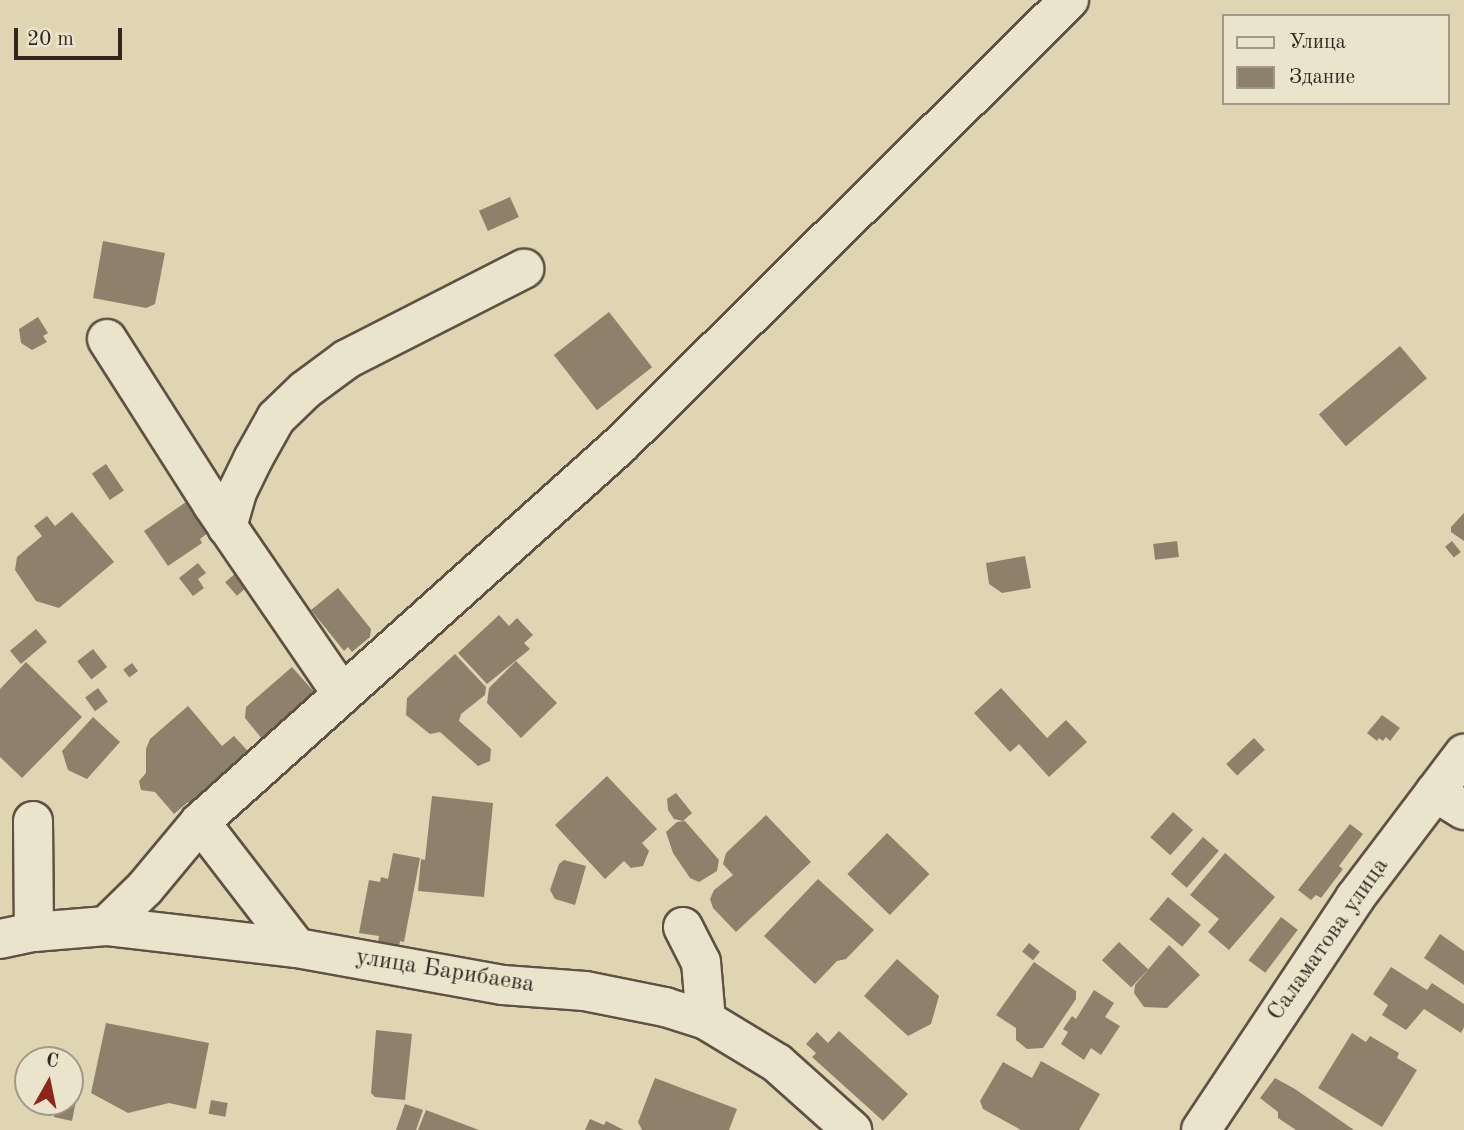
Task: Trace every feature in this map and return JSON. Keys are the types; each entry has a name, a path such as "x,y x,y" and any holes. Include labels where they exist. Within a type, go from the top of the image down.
{"street":[{"path":"106,926 145,888 200,822 620,445 1069,0"},
{"path":"227,527 237,492 276,418 305,390 347,359 524,269"},
{"path":"107,339 227,527 342,694"},
{"name":"Саламатова улица","path":"1200,1130 1355,898 1450,801 1464,754"},
{"path":"17,936 33,821"},
{"path":"200,822 297,948"},
{"name":"улица Барибаева","path":"17,936 106,926 297,948 503,985 585,992 665,1007 706,1020 777,1063 852,1130"},
{"path":"683,927 701,962 706,1020"}],"building":[{"path":"510,197 519,217 488,231 479,211"},
{"path":"103,241 165,253 155,304 146,308 93,298"},
{"path":"609,312 652,367 597,410 554,355"},
{"path":"38,317 48,333 43,336 47,342 32,350 21,343 19,329"},
{"path":"1400,346 1427,378 1346,446 1319,414"},
{"path":"106,464 124,491 110,500 92,474"},
{"path":"186,502 208,533 200,539 202,543 168,566 144,531"},
{"path":"72,512 114,562 59,608 36,601 15,570 17,557 42,536 34,526 47,516 55,526"},
{"path":"1464,513 1464,541 1451,532 1451,527"},
{"path":"1177,541 1179,557 1155,560 1153,544"},
{"path":"1452,541 1461,552 1454,558 1445,547"},
{"path":"1025,556 1031,588 1002,593 989,584 986,563"},
{"path":"198,563 206,573 198,579 204,588 193,596 179,578"},
{"path":"238,571 250,585 237,596 225,582"},
{"path":"338,588 371,629 370,637 352,652 348,647 344,651 311,610"},
{"path":"499,615 509,626 517,618 533,635 524,643 530,649 487,684 458,653"},
{"path":"36,629 47,642 21,664 10,651"},
{"path":"93,649 107,667 91,679 77,661"},
{"path":"455,654 486,687 485,695 461,714 459,721 491,749 490,761 478,766 440,732 430,734 406,715 407,698"},
{"path":"516,661 557,703 521,738 487,703 489,688"},
{"path":"26,662 82,717 22,778 0,757 0,689"},
{"path":"132,663 138,671 129,678 123,670"},
{"path":"292,667 316,694 267,745 245,718 246,707"},
{"path":"98,688 108,702 95,711 85,697"},
{"path":"1001,688 1047,738 1066,720 1087,742 1049,777 1019,744 1010,752 974,713"},
{"path":"188,706 222,746 234,736 256,760 196,812 188,802 174,814 155,792 141,790 139,781 146,773 146,749 150,739"},
{"path":"1382,715 1400,728 1390,741 1386,737 1383,741 1379,738 1377,741 1367,733"},
{"path":"93,717 120,742 87,779 68,770 62,751"},
{"path":"1254,738 1265,750 1237,776 1226,764"},
{"path":"607,776 657,829 642,843 649,851 643,866 631,868 624,861 605,879 555,825"},
{"path":"676,793 692,813 683,821 674,819 668,810 667,799"},
{"path":"432,796 493,803 484,897 418,891 421,859 425,860"},
{"path":"1173,812 1193,830 1170,855 1150,837"},
{"path":"766,815 811,862 736,932 713,908 710,899 714,890 733,875 723,864 726,853"},
{"path":"685,821 719,860 717,871 699,882 690,878 673,853 666,832 677,822"},
{"path":"1350,824 1363,834 1339,866 1343,869 1321,898 1316,895 1311,900 1298,890"},
{"path":"887,833 929,874 890,915 847,874"},
{"path":"1203,837 1219,851 1187,888 1171,874"},
{"path":"393,853 420,858 404,942 400,941 399,947 378,943 379,936 359,933 369,880 380,882 381,877 388,879"},
{"path":"1225,853 1275,897 1229,950 1208,932 1219,919 1190,895"},
{"path":"564,860 586,866 575,905 555,899 550,890 559,864"},
{"path":"818,879 874,930 846,959 837,961 815,984 764,936"},
{"path":"1168,897 1201,925 1182,947 1149,919"},
{"path":"1281,917 1298,930 1265,973 1249,960"},
{"path":"1440,934 1464,951 1464,985 1424,958"},
{"path":"1119,942 1148,969 1131,988 1102,960"},
{"path":"1029,943 1040,952 1033,960 1022,952"},
{"path":"1169,945 1200,975 1167,1008 1144,1007 1134,993 1135,985"},
{"path":"897,959 939,996 931,1024 908,1036 864,996"},
{"path":"1034,962 1076,991 1076,999 1043,1048 1027,1049 1016,1040 1016,1028 996,1015"},
{"path":"1391,967 1427,990 1432,983 1464,1004 1464,1027 1461,1033 1424,1009 1406,1030 1382,1015 1388,1005 1373,994"},
{"path":"1094,990 1114,1003 1105,1017 1120,1026 1101,1055 1091,1048 1084,1060 1061,1044 1068,1032 1063,1029 1072,1016 1076,1019"},
{"path":"106,1023 209,1043 196,1109 169,1103 128,1113 91,1093"},
{"path":"376,1030 412,1034 405,1100 375,1097 371,1093"},
{"path":"839,1031 908,1094 883,1121 812,1057 816,1053 806,1044 817,1032 828,1043"},
{"path":"1352,1033 1366,1042 1370,1036 1399,1053 1397,1058 1417,1070 1382,1127 1318,1088"},
{"path":"1041,1061 1100,1094 1079,1130 1021,1130 983,1109 980,1101 1003,1062 1032,1078"},
{"path":"655,1078 737,1109 729,1130 642,1130 638,1122"},
{"path":"1275,1078 1354,1130 1296,1130 1278,1118 1278,1112 1260,1098"},
{"path":"211,1100 228,1103 225,1117 209,1114"},
{"path":"405,1104 423,1110 416,1130 396,1130"},
{"path":"426,1110 479,1130 418,1130"},
{"path":"54,1116 73,1116 72,1121"},
{"path":"590,1119 604,1125 606,1121 624,1130 585,1130"}]}
